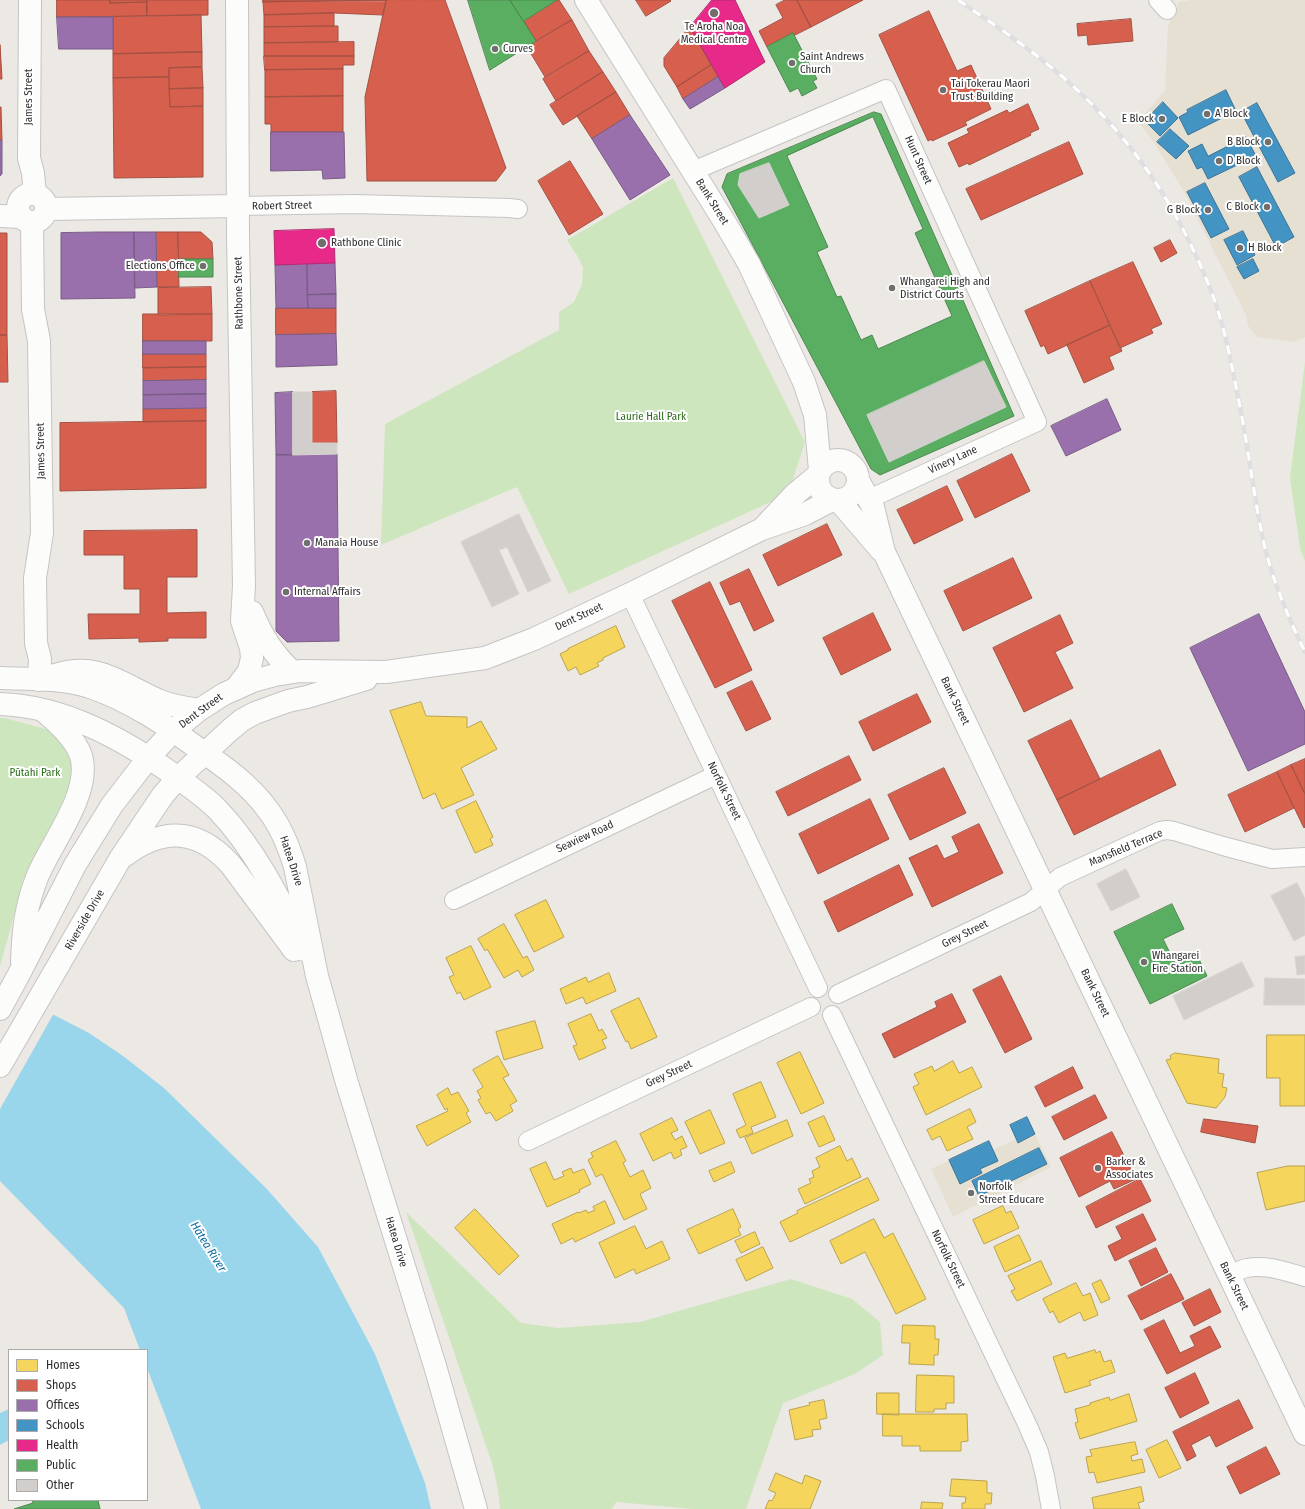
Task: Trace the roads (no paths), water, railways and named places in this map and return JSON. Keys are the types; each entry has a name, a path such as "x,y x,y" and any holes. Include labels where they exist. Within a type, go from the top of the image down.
{"main road":[{"name":"James Street","path":"30,0 29,158 33,173 26,207 33,309 39,341 42,533 35,578 36,643 40,659 39,680"},
{"name":"Rathbone Street","path":"237,0 238,206 244,586 242,621 252,648 252,658 249,671 237,687"},
{"name":"Bank Street","path":"586,0 693,171 749,264 804,382 816,415 847,462"},
{"name":"Robert Street","path":"0,216 26,207 238,206"},
{"name":"Bank Street","path":"816,415 819,472"},
{"path":"835,460 847,462 856,470 864,490 854,493 840,504 826,497 819,487 819,472 824,465 835,460"},
{"name":"Dent Street","path":"762,529 794,495 819,472"},
{"name":"Bank Street","path":"864,490 876,516 884,552 1305,1434"},
{"name":"Bank Street","path":"840,504 884,552"},
{"name":"Dent Street","path":"0,678 52,680 89,687 113,696 149,715 173,731 199,710 237,687 275,674 300,671 386,672 485,658 534,639 762,529 840,504"},
{"name":"Rathbone Street","path":"244,586 252,613 262,636 275,656 292,672"},
{"path":"39,680 66,671 86,670 97,672 129,685 159,701 199,710"},
{"name":"Dent Street","path":"178,778 204,752 234,727 255,713 288,701 307,697 386,672"},
{"path":"0,704 24,706 63,715 123,741 149,757"},
{"path":"20,972 23,932 28,903 38,875 74,806 82,781 82,758 73,742 59,724 44,711"},
{"path":"0,1009 74,865 112,805 149,757 173,731"},
{"name":"Hatea Drive","path":"173,731 204,752 250,789 269,810 278,824 290,852 295,867 317,976 347,1083 435,1366 476,1509"},
{"name":"Hatea Drive","path":"149,757 203,795 217,809 253,855 281,902 317,976"},
{"name":"Riverside Drive","path":"0,1066 120,859 163,795 178,778"},
{"path":"120,859 132,850 147,842 170,836 182,835 194,837 210,846 224,856 231,864 265,912 313,974 317,976"}],"street":[{"name":"Hunt Street","path":"693,171 886,89 1038,422"},
{"name":"Robert Street","path":"238,206 354,204 518,209"},
{"name":"Vinery Lane","path":"864,490 1038,422"},
{"name":"Norfolk Street","path":"630,594 818,988"},
{"name":"Seaview Road","path":"454,900 716,775"},
{"name":"Mansfield Terrace","path":"1045,889 1060,877 1153,833 1167,830 1272,859 1305,857"},
{"name":"Grey Street","path":"838,994 1031,902 1045,889"},
{"path":"827,986 836,990 840,999 838,1008 832,1014 827,1016 818,1015 811,1007 809,1003 811,994 818,988 827,986"},
{"name":"Grey Street","path":"528,1141 811,1007"},
{"name":"Norfolk Street","path":"832,1014 1027,1424 1039,1452 1051,1509"},
{"path":"1229,1275 1246,1268 1258,1267 1305,1277"}],"water":[{"name":"Hātea River","path":"0,974 54,1015 89,1033 123,1056 164,1088 266,1188 318,1247 375,1354 425,1483 431,1509 201,1509 148,1371 148,1349 140,1349 124,1308 0,1181"},
{"path":"8,1409 8,1441 0,1445 0,1413"}],"railway":[{"path":"958,0 1041,59 1079,91 1125,141 1164,195 1181,225 1210,288 1220,317 1228,347 1240,407 1264,544 1282,599 1305,652"}],"place":[{"name":"Te Aroha Noa Medical Centre","path":"714,13"},
{"name":"Curves","path":"495,49"},
{"name":"Saint Andrews Church","path":"792,63"},
{"name":"Tai Tokerau Maori Trust Building","path":"943,90"},
{"name":"A Block","path":"1207,114"},
{"name":"E Block","path":"1162,119"},
{"name":"B Block","path":"1268,142"},
{"name":"D Block","path":"1219,161"},
{"name":"C Block","path":"1267,207"},
{"name":"G Block","path":"1208,210"},
{"name":"Rathbone Clinic","path":"322,243"},
{"name":"H Block","path":"1240,248"},
{"name":"Elections Office","path":"203,266"},
{"name":"Whangarei High and District Courts","path":"892,288"},
{"name":"Manaia House","path":"307,543"},
{"name":"Internal Affairs","path":"286,592"},
{"name":"Whangarei Fire Station","path":"1144,962"},
{"name":"Barker & Associates","path":"1098,1168"},
{"name":"Norfolk Street Educare","path":"971,1193"}],"park label":[{"name":"Laurie Hall Park","path":"651,417"},
{"name":"Pūtahi Park","path":"35,773"}]}
